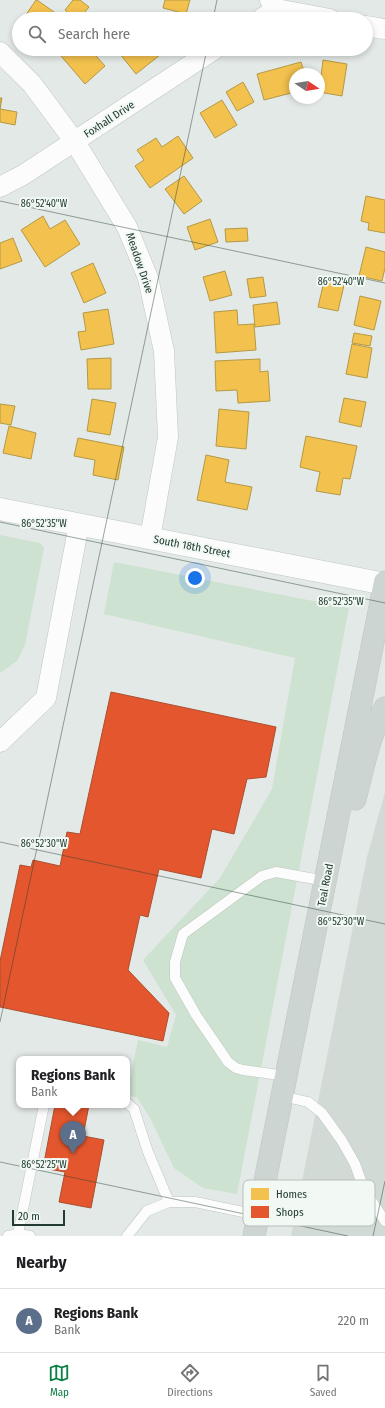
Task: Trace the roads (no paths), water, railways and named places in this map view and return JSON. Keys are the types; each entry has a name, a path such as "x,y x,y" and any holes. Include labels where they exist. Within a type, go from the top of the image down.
{"main road":[{"name":"South 18th Street","path":"0,509 385,583"},
{"name":"Teal Road","path":"265,1180 385,583"},
{"path":"327,873 353,808 372,739 381,714 385,708"}],"street":[{"path":"269,9 287,12"},
{"path":"373,27 385,29"},
{"name":"Meadow Drive","path":"0,52 32,84 75,142 127,227 148,278 164,351 168,437 150,538"},
{"name":"Foxhall Drive","path":"0,187 23,175 75,142 204,56"},
{"path":"0,742 46,698 79,524"}],"lane":[{"path":"327,873 276,872 262,876 183,934 174,962 175,978 196,1015 228,1062 236,1068 284,1086 322,1113 342,1140 355,1164 361,1180"},
{"path":"130,1106 134,1109 148,1152 169,1202"},
{"path":"18,1234 43,1108"},
{"path":"127,1236 147,1211 169,1202 195,1202 243,1221"},
{"path":"375,1206 385,1221"},
{"path":"8,1236 18,1234 30,1236"}],"place":[{"name":"Regions Bank","path":"73,1154"}]}
